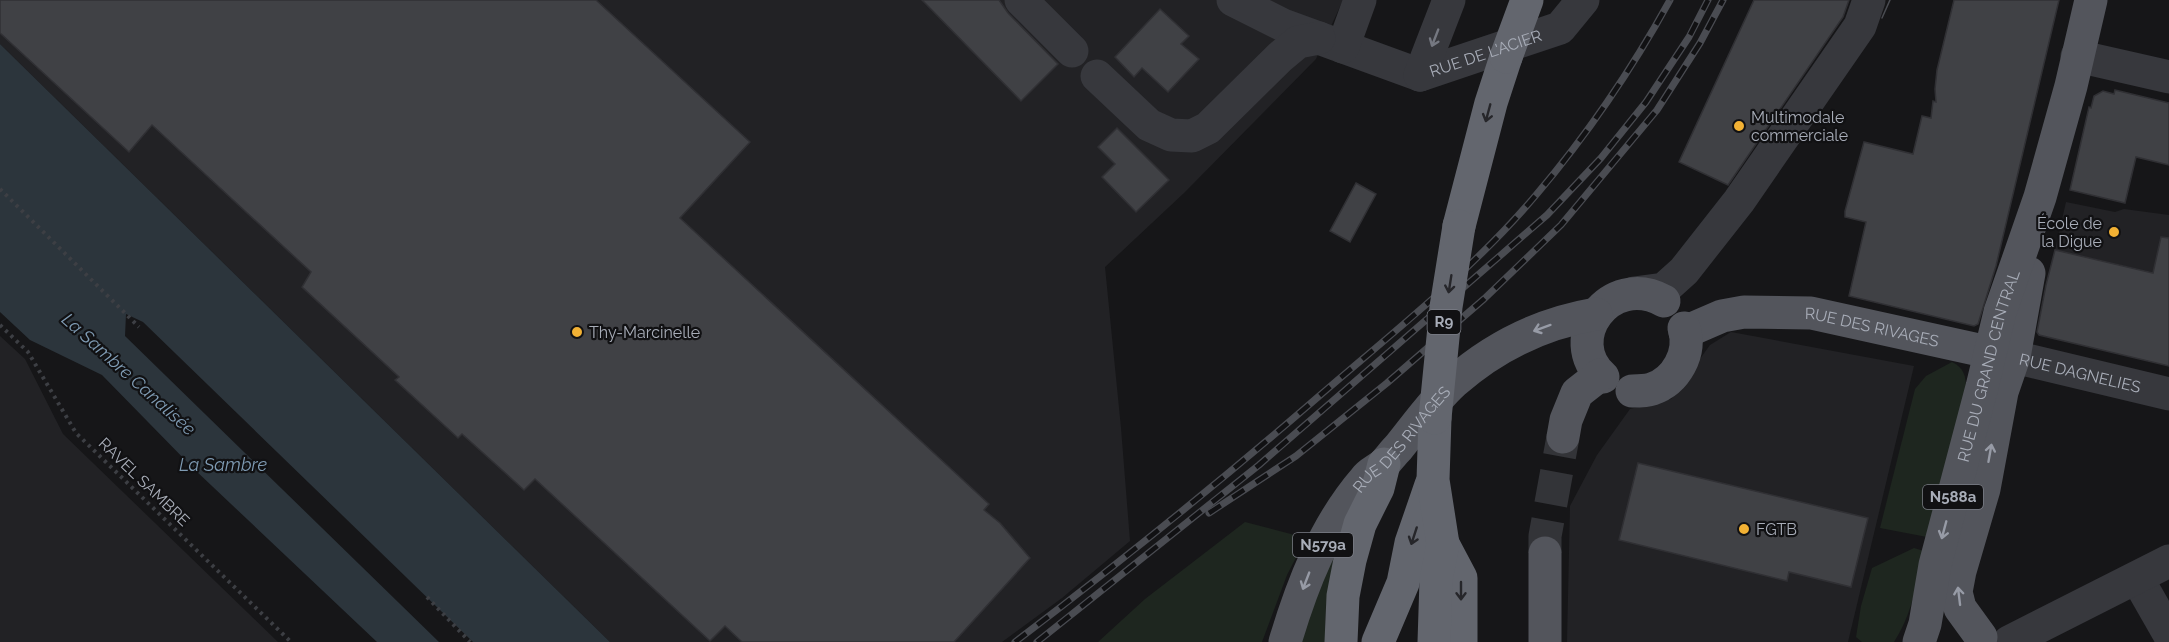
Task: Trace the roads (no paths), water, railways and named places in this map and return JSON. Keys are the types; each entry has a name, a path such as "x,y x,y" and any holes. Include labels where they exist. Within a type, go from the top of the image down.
{"highway":[{"name":"R9","path":"1434,642 1436,580 1443,544 1433,480 1435,418 1446,307 1459,226 1491,103 1527,0"},
{"path":"1341,642 1343,596 1350,560 1360,524 1378,488 1384,464"},
{"path":"1378,642 1403,584 1411,543 1433,480"},
{"path":"1443,544 1461,578 1461,642"}],"main road":[{"name":"RUE DU GRAND CENTRAL","path":"1993,640 1960,608 1956,592 1984,489 2000,400 2002,304 2040,197 2091,0"},
{"path":"1563,437 1566,420 1577,393 1602,376 1591,361 1588,345 1589,329 1596,314 1611,300 1622,295 1649,297"},
{"name":"RUE DES RIVAGES","path":"1632,391 1651,390 1667,381 1680,368 1686,350 1685,330 1722,316 1744,312 1811,313 2002,354"},
{"name":"RUE DES RIVAGES","path":"1285,642 1294,611 1314,561 1340,514 1366,477 1384,464 1453,383 1491,354 1535,330 1596,314"},
{"name":"RUE DU GRAND CENTRAL","path":"1919,642 1925,624 1935,565 2002,354"},
{"path":"1545,553 1545,642"},
{"path":"1930,642 1962,633 1993,640"}],"street":[{"path":"1021,0 1072,51"},
{"path":"1233,0 1283,25 1420,75"},
{"path":"1331,43 1360,0"},
{"name":"RUE DE L'ACIER","path":"1420,75 1449,0"},
{"name":"RUE DE L'ACIER","path":"1420,75 1560,28 1583,0"},
{"path":"1649,297 1664,289 1684,272 1739,201 1860,26 1869,0"},
{"path":"1097,76 1149,125 1171,135 1192,136 1208,128 1298,42 1331,43"},
{"path":"2079,51 2102,48 2169,64"},
{"path":"2079,51 2169,77"},
{"name":"RUE DAGNELIES","path":"2002,354 2169,394"},
{"path":"1993,640 2137,578 2169,561"},
{"path":"2137,578 2167,626"}],"water":[{"path":"0,44 610,642 473,642 143,322 126,314 125,336 439,642 377,642 194,469 102,375 30,340 0,312"}],"tunnel":[{"path":"1545,553 1545,536 1563,437"}],"tram line":[{"path":"1882,18 1890,0"}],"railway":[{"path":"1015,642 1244,460 1403,325 1486,249 1536,195 1591,125 1640,51 1670,0"},
{"path":"1037,642 1259,465 1547,215 1601,158 1646,102 1689,37 1708,0"},
{"path":"1209,513 1296,456 1387,383 1484,299 1561,225 1657,110 1700,43 1723,0"}],"place":[{"name":"Multimodale commerciale","path":"1739,126"},
{"name":"École de la Digue","path":"2114,232"},
{"name":"Thy-Marcinelle","path":"577,332"},
{"name":"FGTB","path":"1744,529"}],"water label":[{"name":"La Sambre Canalisée","path":"129,374"},
{"name":"La Sambre","path":"223,464"}]}
